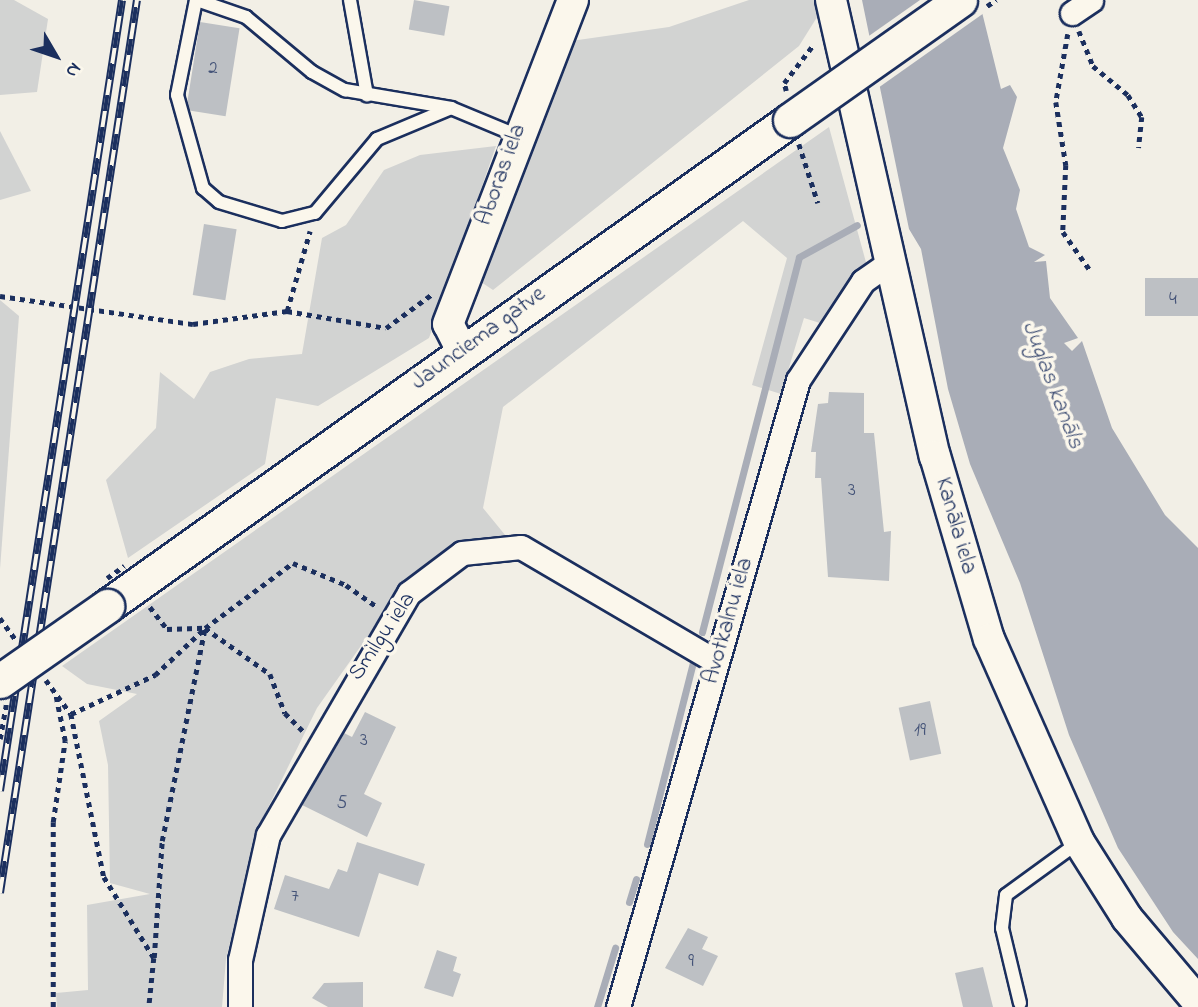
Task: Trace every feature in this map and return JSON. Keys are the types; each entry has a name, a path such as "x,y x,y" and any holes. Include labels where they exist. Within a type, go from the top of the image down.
{"main road":[{"name":"Jaunciema gatve","path":"0,681 960,0"}],"street":[{"name":"Aboras iela","path":"462,351 448,324 516,135 573,0"},
{"name":"Kanāla iela","path":"831,0 935,456 989,639 1079,842 1127,918 1198,1002"},
{"name":"Avotkalnu iela","path":"618,1007 798,380 863,281 889,262"},
{"name":"Smilgu iela","path":"240,1007 240,960 268,835 317,745 409,593 462,553 521,547 717,662"}],"lane":[{"path":"451,108 377,139 315,213 282,221 219,202 203,188 177,95 196,0 246,17 312,72 367,95 451,108 516,135"},
{"path":"350,0 367,95"},
{"path":"1020,1003 1002,928 1006,895 1079,842"}],"path":[{"path":"1082,6 1093,66 1128,95 1143,117 1139,148"},
{"path":"1082,6 1056,102 1066,165 1063,232 1090,270"},
{"path":"815,43 784,83 792,120 818,203"},
{"path":"287,312 315,213"},
{"path":"0,296 193,324 287,312 386,328 444,280 462,281"},
{"path":"71,715 155,674 205,628 293,563 346,585 393,618"},
{"path":"145,600 167,629 205,628 270,674 285,713 317,745"},
{"path":"0,618 22,649"},
{"path":"149,1007 162,841 205,628"},
{"path":"34,670 55,688 71,715 104,877 154,958"},
{"path":"53,1007 53,822 65,741 55,688"}],"shaded area":[{"path":"0,0 14,0 48,19 37,92 0,95"},
{"path":"749,0 815,0 819,14 799,46 493,290 481,282 571,41 669,27"},
{"path":"829,127 873,288 836,328 804,318 781,394 752,385 787,258 743,221 503,407 483,508 515,547 505,543 399,592 317,708 257,830 226,959 222,1007 57,1007 56,993 88,990 87,905 150,894 110,883 108,765 99,721 137,694 87,684 62,666"},
{"path":"0,131 31,191 0,200"},
{"path":"496,146 429,338 318,406 276,398 265,464 128,558 106,480 156,428 160,372 194,399 210,372 249,359 302,354 322,238 346,225 384,170 420,155"},
{"path":"0,300 19,316 0,569"}],"water":[{"name":"Juglas kanāls","path":"862,0 979,0 1001,89 1010,85 1017,97 1003,148 1020,190 1016,209 1029,247 1045,255 1034,262 1046,261 1050,298 1078,338 1064,343 1072,351 1082,341 1112,428 1165,515 1198,548 1198,959 1173,932 1118,848 1069,735 1020,583 970,464 948,389 921,249 909,229"}],"pier":[{"path":"920,0 982,0 984,13 878,88 866,38"}],"building":[{"path":"414,0 449,6 444,36 409,30"},
{"path":"200,22 240,28 226,116 186,110"},
{"path":"204,224 237,229 225,300 193,295"},
{"path":"1145,278 1198,278 1198,316 1145,316"},
{"path":"829,392 864,393 864,433 874,433 884,532 891,531 889,581 828,577 821,478 815,478 816,452 811,452 818,404 828,403"},
{"path":"930,701 941,754 910,760 899,708"},
{"path":"365,712 396,727 364,794 382,803 367,837 302,805 344,733 352,737"},
{"path":"357,842 425,864 418,886 379,873 359,937 274,909 285,875 329,889 338,869 347,872"},
{"path":"688,928 708,937 702,949 718,956 703,986 665,968"},
{"path":"437,950 457,957 453,971 461,974 453,997 424,988"},
{"path":"983,967 993,1007 963,1007 955,973"},
{"path":"363,982 363,1007 328,1007 312,998 324,983"}],"waterway":[{"path":"702,632 799,257 857,225"},
{"path":"647,844 693,662"},
{"path":"629,902 636,879"},
{"path":"597,1007 615,948"}],"railway":[{"path":"0,791 122,0"},
{"path":"0,893 137,0"}]}
